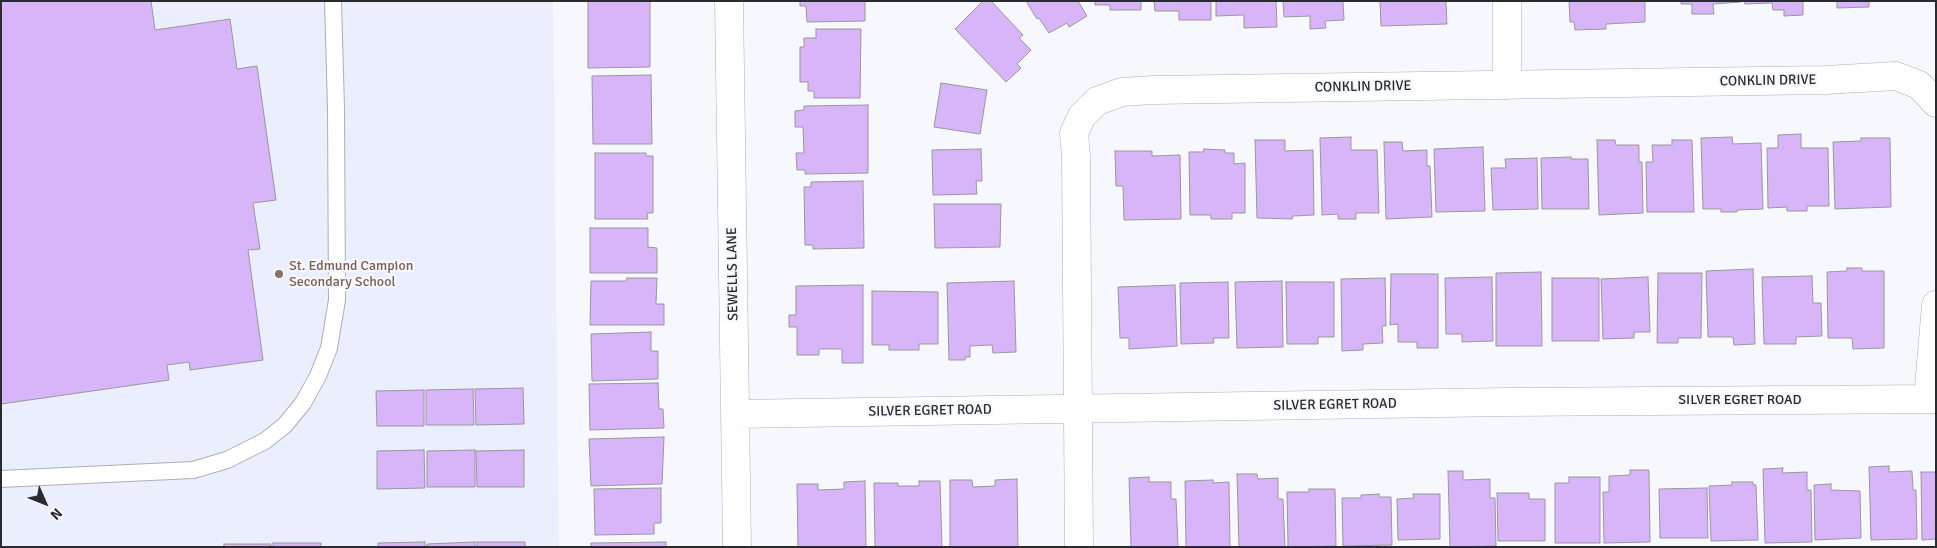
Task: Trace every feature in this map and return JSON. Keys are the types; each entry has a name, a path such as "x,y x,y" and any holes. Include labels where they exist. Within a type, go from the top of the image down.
{"street":[{"name":"SEWELLS LANE","path":"729,1 737,547"},
{"path":"1507,1 1508,85"},
{"name":"CONKLIN DRIVE","path":"1079,547 1076,156 1074,133 1082,116 1097,101 1122,92 1153,90 1825,80 1896,76 1919,85 1936,103"},
{"path":"1932,399 1936,305"},
{"name":"SILVER EGRET ROAD","path":"735,414 1078,408 1932,399"}],"lane":[{"path":"1,479 193,470 227,460 265,441 285,425 303,403 318,376 330,348 336,300 336,109 333,1"}],"shaded area":[{"name":"St. Edmund Campion Secondary School","path":"1,1 553,1 559,547 1,547"}],"building":[{"path":"1,1 151,1 155,30 230,19 237,69 257,66 276,200 253,203 260,249 248,250 263,360 190,370 189,362 167,365 169,380 1,404"},
{"path":"588,1 650,1 650,67 588,68"},
{"path":"800,1 865,1 865,21 807,22 806,6 800,6"},
{"path":"983,1 991,1 1023,35 1019,38 1031,50 1017,64 1021,68 1006,82 955,29"},
{"path":"1026,1 1078,1 1087,16 1069,27 1067,23 1049,33 1039,18 1037,19"},
{"path":"1095,1 1141,1 1141,10 1110,10 1110,5 1095,5"},
{"path":"1154,1 1211,1 1211,20 1179,20 1179,11 1155,11"},
{"path":"1216,1 1276,1 1277,27 1244,28 1244,15 1216,16"},
{"path":"1283,1 1343,1 1344,20 1325,21 1326,28 1310,29 1310,16 1284,17"},
{"path":"1380,1 1446,1 1447,24 1381,26"},
{"path":"1569,1 1645,1 1645,22 1606,24 1606,29 1575,30 1574,22 1570,22"},
{"path":"1681,1 1741,2 1713,4 1714,14 1692,14 1692,4 1681,4"},
{"path":"1744,1 1803,1 1803,15 1784,16 1784,10 1773,10 1772,3 1745,4"},
{"path":"1837,1 1869,1 1869,7 1837,8"},
{"path":"816,29 861,29 860,98 814,98 814,91 808,91 808,82 800,82 800,47 804,47 804,38 816,38"},
{"path":"651,75 652,144 593,144 592,76"},
{"path":"941,83 987,90 980,134 934,127"},
{"path":"868,105 868,173 805,174 805,170 797,170 796,153 804,153 803,127 795,127 795,111 804,110 804,106"},
{"path":"1801,134 1801,148 1828,148 1829,206 1807,206 1807,211 1787,211 1787,207 1768,208 1767,148 1778,148 1778,135"},
{"path":"1351,137 1351,150 1377,150 1379,213 1356,213 1356,219 1338,219 1338,214 1322,215 1320,138"},
{"path":"1732,137 1733,144 1761,143 1763,209 1721,212 1721,209 1703,209 1701,138"},
{"path":"1861,138 1890,138 1891,207 1835,209 1833,142 1861,141"},
{"path":"1255,140 1285,140 1285,151 1313,150 1314,215 1293,216 1292,219 1257,218"},
{"path":"1597,140 1615,140 1616,145 1639,145 1639,162 1642,162 1643,213 1599,215"},
{"path":"1672,140 1692,140 1694,212 1647,212 1646,162 1653,162 1652,145 1672,145"},
{"path":"1384,142 1402,142 1403,151 1427,150 1427,166 1430,166 1432,217 1386,219"},
{"path":"1483,147 1485,211 1436,212 1434,149"},
{"path":"981,149 982,181 976,181 977,194 933,195 932,150"},
{"path":"1204,149 1225,150 1225,153 1234,153 1234,164 1245,163 1245,213 1232,213 1232,219 1211,219 1211,215 1190,215 1189,152 1203,152"},
{"path":"1115,151 1152,151 1152,156 1180,155 1181,219 1124,220 1123,186 1116,186"},
{"path":"595,153 646,153 646,156 653,156 653,213 647,213 648,219 595,219"},
{"path":"1571,157 1571,159 1588,159 1589,209 1542,209 1541,158"},
{"path":"1537,158 1538,209 1493,210 1491,168 1506,168 1505,159"},
{"path":"863,181 864,248 813,249 813,245 805,245 804,187 811,187 811,182"},
{"path":"934,204 1001,204 1000,247 935,248"},
{"path":"590,228 648,228 648,247 657,248 657,273 590,273"},
{"path":"1847,268 1862,268 1862,271 1884,271 1884,348 1853,349 1852,338 1828,338 1827,272 1847,271"},
{"path":"1753,269 1755,344 1734,345 1733,337 1708,337 1706,271"},
{"path":"1541,272 1542,346 1496,346 1496,273"},
{"path":"1658,273 1702,273 1701,338 1678,338 1678,343 1657,343"},
{"path":"1391,274 1438,274 1438,348 1417,348 1417,342 1398,342 1398,324 1390,325"},
{"path":"1812,276 1813,303 1821,303 1822,336 1796,337 1796,344 1764,344 1762,277"},
{"path":"1492,277 1493,341 1462,342 1462,334 1446,334 1445,278"},
{"path":"1648,277 1650,332 1634,332 1634,338 1603,339 1601,279"},
{"path":"627,278 657,278 656,304 664,304 664,325 590,325 591,281 626,281"},
{"path":"1385,278 1386,326 1382,326 1383,343 1363,344 1363,350 1342,351 1341,279"},
{"path":"1552,278 1599,278 1599,341 1552,341"},
{"path":"1014,281 1016,352 993,353 992,345 970,346 970,357 965,357 965,360 949,360 947,283"},
{"path":"1282,281 1283,347 1237,348 1235,282"},
{"path":"1228,282 1229,338 1213,338 1214,343 1181,344 1180,283"},
{"path":"1286,282 1334,282 1334,337 1318,337 1318,344 1287,344"},
{"path":"863,285 863,363 842,363 842,349 819,349 819,355 797,355 797,327 789,327 789,315 796,315 796,286"},
{"path":"1175,285 1177,346 1129,349 1129,338 1120,338 1118,287"},
{"path":"872,291 938,292 938,344 919,344 919,350 889,350 889,345 872,345"},
{"path":"651,332 651,351 658,351 658,379 592,381 591,334"},
{"path":"658,383 659,409 663,409 664,428 590,430 589,384"},
{"path":"523,388 524,424 476,425 475,389"},
{"path":"473,389 474,425 426,425 426,390"},
{"path":"424,390 424,426 377,426 376,391"},
{"path":"664,437 662,484 591,486 589,439"},
{"path":"424,450 425,488 377,489 377,451"},
{"path":"475,450 475,487 427,487 427,451"},
{"path":"524,450 524,487 477,487 476,451"},
{"path":"1889,466 1889,472 1912,471 1913,490 1916,490 1917,539 1871,540 1869,467"},
{"path":"1783,468 1782,473 1807,472 1807,490 1811,490 1812,542 1765,543 1763,469"},
{"path":"1630,470 1649,470 1650,542 1604,543 1603,492 1609,492 1609,476 1630,475"},
{"path":"1448,471 1463,471 1463,480 1490,479 1490,498 1495,498 1496,546 1450,547"},
{"path":"1921,472 1936,472 1936,539 1922,540"},
{"path":"1237,474 1257,474 1258,479 1278,478 1278,499 1283,499 1285,547 1239,547"},
{"path":"1149,477 1149,482 1171,482 1171,499 1176,499 1178,547 1131,547 1129,478"},
{"path":"1569,477 1600,477 1600,543 1555,543 1555,483 1569,483"},
{"path":"1017,479 1018,547 950,547 950,480 972,480 973,487 995,486 995,480"},
{"path":"1213,480 1213,483 1229,482 1230,547 1186,547 1185,481"},
{"path":"865,481 866,547 798,547 797,484 818,484 818,490 844,489 844,482"},
{"path":"919,481 940,481 942,547 875,547 874,483 898,483 898,486 919,486"},
{"path":"1732,482 1753,482 1753,485 1756,485 1758,540 1711,541 1709,486 1732,485"},
{"path":"1831,484 1831,490 1860,491 1861,538 1815,540 1814,485"},
{"path":"661,488 661,523 654,523 654,534 595,535 594,489"},
{"path":"1707,488 1708,538 1660,538 1659,489"},
{"path":"1309,489 1335,489 1336,546 1288,547 1287,492 1309,492"},
{"path":"1497,493 1529,493 1529,499 1545,499 1545,541 1498,541"},
{"path":"1379,494 1379,497 1391,497 1392,545 1343,546 1342,498 1361,498 1361,495"},
{"path":"1413,494 1440,494 1440,539 1398,540 1397,499 1414,498"},
{"path":"425,542 425,547 378,547 378,543"},
{"path":"475,542 475,547 427,547 427,544"},
{"path":"477,542 525,542 525,547 477,547"},
{"path":"666,542 666,547 591,547 591,543"},
{"path":"273,543 321,543 321,547 273,547"},
{"path":"224,544 271,544 271,547 224,547"}],"place":[{"name":"St. Edmund Campion Secondary School","path":"279,274"}]}
